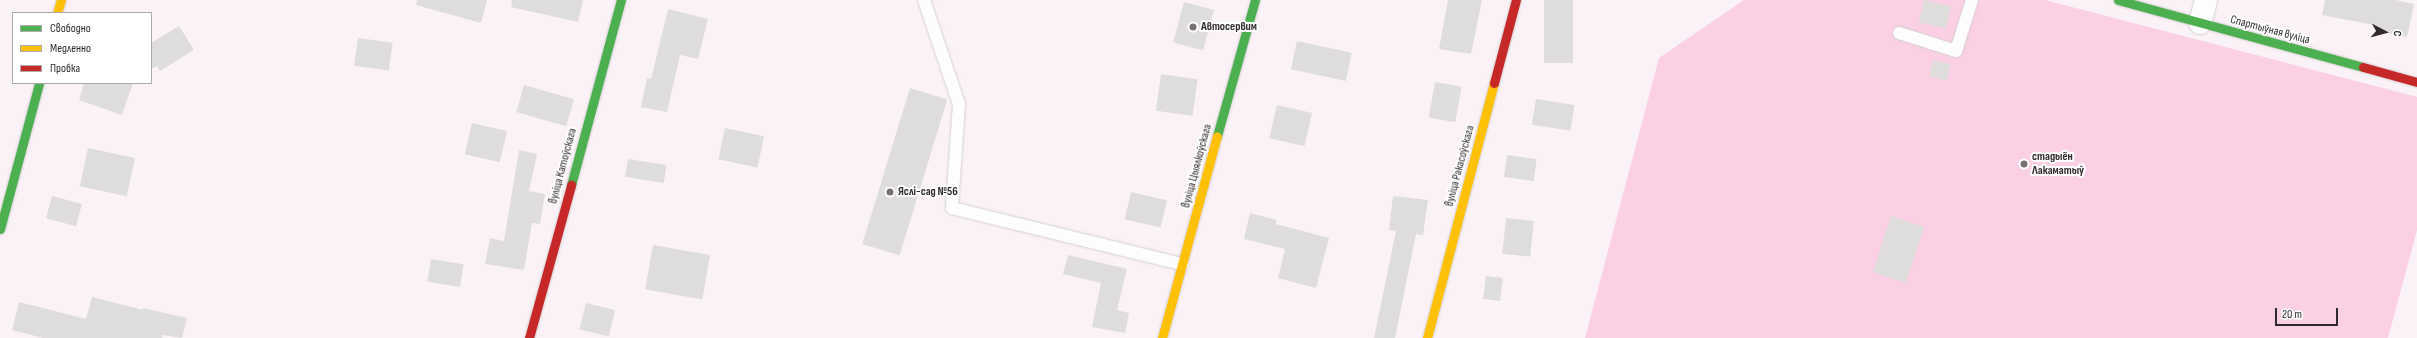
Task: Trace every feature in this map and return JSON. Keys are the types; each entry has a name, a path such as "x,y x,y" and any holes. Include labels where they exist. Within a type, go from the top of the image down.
{"street":[{"path":"57,12 61,0"},
{"name":"вуліца Катоўскага","path":"529,338 621,0"},
{"name":"вуліца Цыялкоўскага","path":"1162,338 1255,0"},
{"name":"вуліца Ракасоўскага","path":"1427,338 1516,0"},
{"name":"Спартыўная вуліца","path":"2118,0 2417,82"},
{"path":"2200,23 2206,0"},
{"path":"0,229 39,84"}],"lane":[{"path":"924,0 959,104 952,208 1182,264"},
{"path":"1899,33 1956,51 1972,0"}],"shaded area":[{"name":"стадыён Лакаматыў","path":"1744,0 2045,0 2417,97 2417,230 2388,338 1585,338 1659,58"}],"building":[{"path":"417,0 487,0 481,23 416,5"},
{"path":"512,0 583,0 578,22 511,7"},
{"path":"1448,0 1482,0 1471,54 1439,49"},
{"path":"1544,0 1573,0 1573,63 1544,63"},
{"path":"1924,0 1951,6 1946,29 1919,22"},
{"path":"2325,0 2396,0 2414,4 2407,37 2378,31 2379,26 2322,15"},
{"name":"Автосервим","path":"1184,2 1214,10 1203,51 1173,43"},
{"path":"668,9 708,19 698,59 680,55 667,112 641,107 647,78 651,79"},
{"path":"179,26 194,50 160,71 157,66 152,68 152,42"},
{"path":"358,38 393,43 389,71 354,66"},
{"path":"1297,41 1352,53 1346,81 1291,69"},
{"path":"1933,60 1951,64 1947,81 1929,77"},
{"path":"1161,74 1198,79 1192,116 1156,111"},
{"path":"1435,82 1462,87 1455,122 1429,117"},
{"path":"84,84 133,84 122,115 79,100"},
{"path":"524,85 574,99 566,126 516,112"},
{"path":"910,88 947,99 900,255 862,244"},
{"path":"1536,99 1575,105 1570,131 1532,125"},
{"path":"1277,105 1312,113 1304,146 1269,138"},
{"path":"472,123 507,131 500,162 465,154"},
{"path":"725,128 764,136 757,168 718,159"},
{"path":"88,148 135,158 127,196 80,186"},
{"path":"519,150 537,154 529,191 545,194 540,224 532,223 524,270 485,264 490,238 504,241"},
{"path":"1507,155 1537,159 1534,181 1504,177"},
{"path":"628,159 667,165 664,183 625,177"},
{"path":"1131,192 1167,200 1161,228 1125,219"},
{"path":"52,196 82,204 76,226 46,218"},
{"path":"1393,196 1428,200 1423,235 1416,234 1395,338 1374,338 1396,231 1389,230"},
{"path":"1250,213 1277,220 1276,224 1329,238 1316,288 1278,278 1285,249 1244,239"},
{"path":"1891,216 1924,227 1906,283 1873,272"},
{"path":"1506,218 1534,221 1530,257 1502,254"},
{"path":"653,245 710,255 702,299 645,289"},
{"path":"1068,255 1127,269 1117,310 1129,313 1125,333 1092,327 1101,283 1063,274"},
{"path":"431,259 464,264 460,287 427,282"},
{"path":"1486,276 1503,278 1500,301 1483,299"},
{"path":"92,297 143,310 143,308 187,318 182,338 163,335 162,338 43,338 12,330 19,302 86,319"},
{"path":"586,303 615,310 609,336 579,329"}],"traffic: fast":[{"path":"571,185 621,0"},
{"path":"1217,136 1255,0"},
{"path":"2118,0 2363,67"},
{"path":"0,229 39,84"}],"traffic: slow":[{"path":"57,12 61,0"},
{"path":"1427,338 1494,83"},
{"path":"1162,338 1217,136"}],"traffic: jam":[{"path":"1494,83 1516,0"},
{"path":"2363,67 2417,82"},
{"path":"529,338 571,185"}],"place":[{"name":"Автосервим","path":"1193,27"},
{"name":"стадыён Лакаматыў","path":"2024,164"},
{"name":"Яслі-сад №56","path":"890,192"}]}
